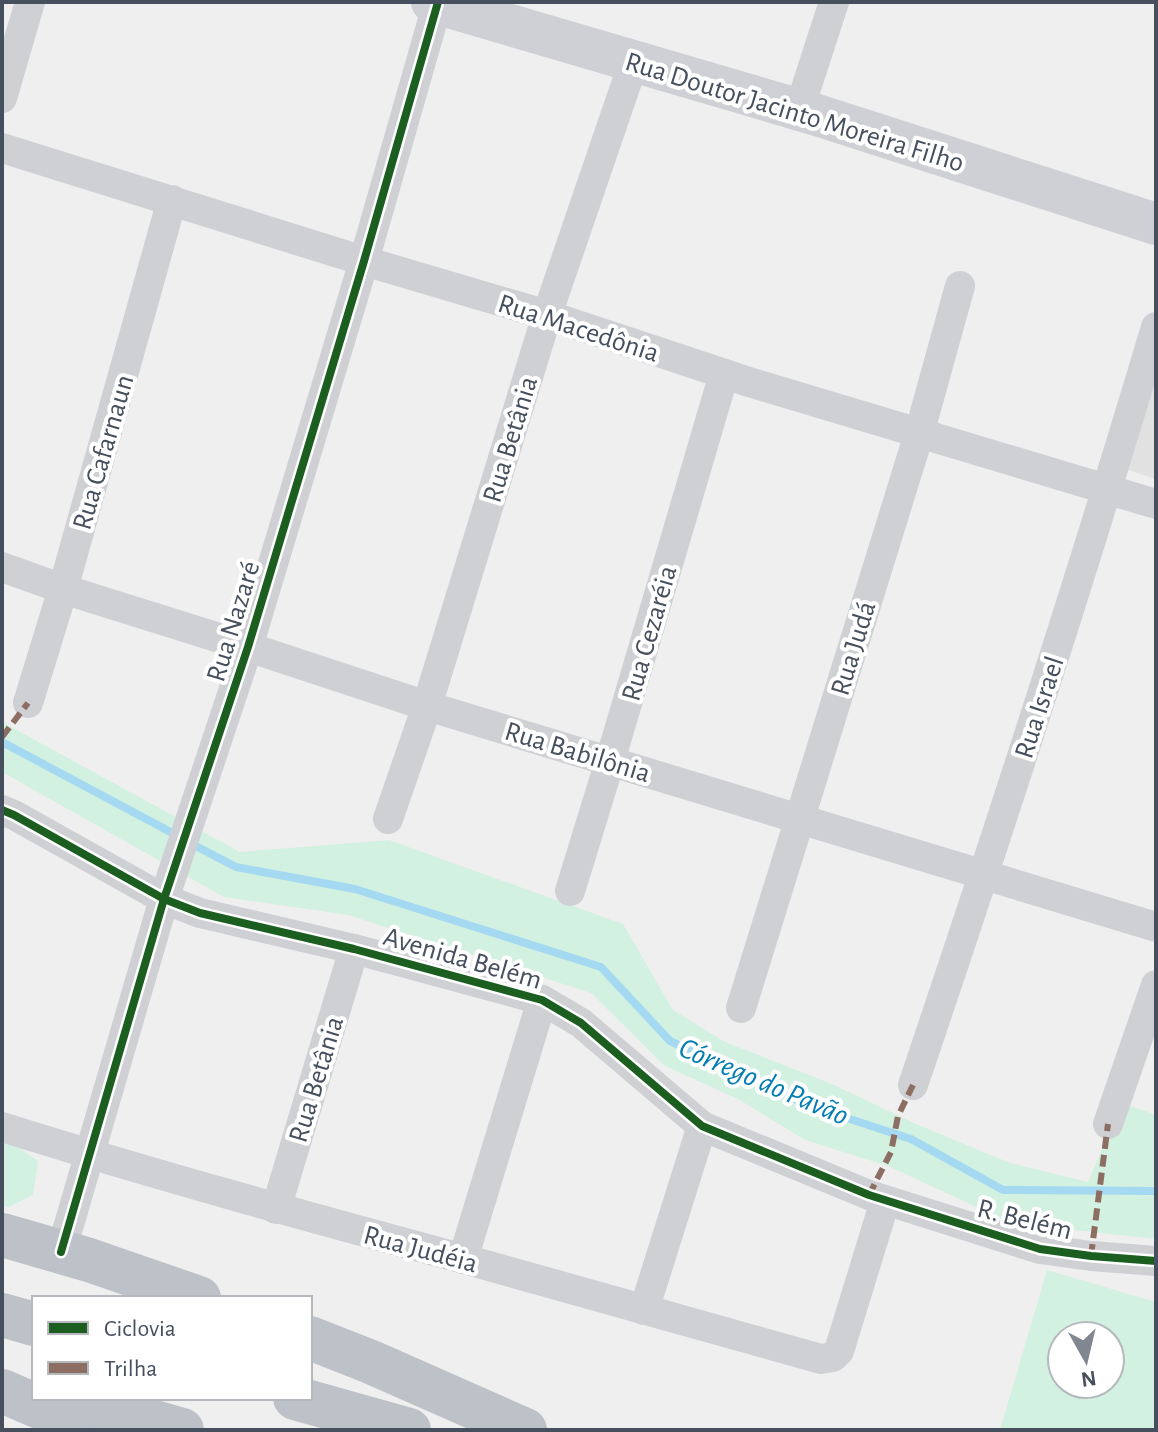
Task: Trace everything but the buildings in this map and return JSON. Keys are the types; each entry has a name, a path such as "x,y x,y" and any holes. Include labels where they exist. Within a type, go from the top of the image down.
{"highway":[{"path":"2,1235 193,1296"},
{"path":"2,1315 32,1323"},
{"path":"312,1339 525,1430"},
{"path":"2,1379 32,1387"},
{"path":"2,1391 93,1430"},
{"path":"77,1400 182,1430"},
{"path":"302,1400 409,1430"}],"street":[{"path":"2,98 30,2"},
{"path":"799,110 834,2"},
{"name":"Rua Doutor Jacinto Moreira Filho","path":"436,3 799,110 1156,224"},
{"name":"Rua Nazaré","path":"61,1252 166,894 248,647 364,261 436,3"},
{"name":"Rua Betânia","path":"388,819 427,706 547,315 634,61"},
{"name":"Rua Macedônia","path":"2,148 547,315 724,374 1156,504"},
{"name":"Rua Cafarnaun","path":"28,703 172,200"},
{"name":"Rua Judá","path":"741,1008 919,434 960,286"},
{"name":"Rua Israel","path":"913,1085 1108,490 1156,327"},
{"name":"Rua Cezaréia","path":"570,891 724,374"},
{"name":"Rua Babilônia","path":"2,567 427,706 1156,927"},
{"name":"Avenida Belém","path":"2,810 200,913 354,949 542,1000 581,1023 702,1126 885,1201"},
{"name":"Rua Betânia","path":"276,1209 354,949"},
{"path":"1108,1124 1156,985"},
{"path":"463,1259 542,1000"},
{"path":"644,1310 702,1126"},
{"name":"Rua Judéia","path":"2,1127 276,1209 821,1359 833,1357 839,1351 885,1201"},
{"name":"R. Belém","path":"885,1201 1040,1249 1156,1261"}],"shaded area":[{"path":"1156,367 1156,479 1125,469"}],"green space":[{"path":"2,722 240,852 389,840 623,924 673,1010 725,1042 832,1084 916,1124 1010,1163 1088,1182 1122,1103 1156,1115 1156,1239 1011,1223 888,1166 805,1140 738,1099 665,1066 591,993 348,915 224,897 2,772"},
{"path":"2,1142 18,1147 38,1161 33,1195 9,1207 2,1205"},
{"path":"1047,1270 1156,1302 1156,1430 1000,1430"}],"waterway":[{"name":"Córrego do Pavão","path":"2,742 178,836"},
{"name":"Córrego do Pavão","path":"190,843 236,867 355,889 601,967 670,1041 810,1106 911,1139 1003,1190 1156,1191"}],"marked path":[{"path":"2,737 28,703"},
{"path":"869,1195 891,1152 898,1116 913,1085"},
{"path":"1091,1256 1108,1124"}],"cycle path":[{"path":"61,1252 164,899 248,647 438,2"},
{"path":"2,810 164,899 200,913 354,949 542,1000 581,1023 702,1126 869,1195 1040,1249 1156,1261"}]}
